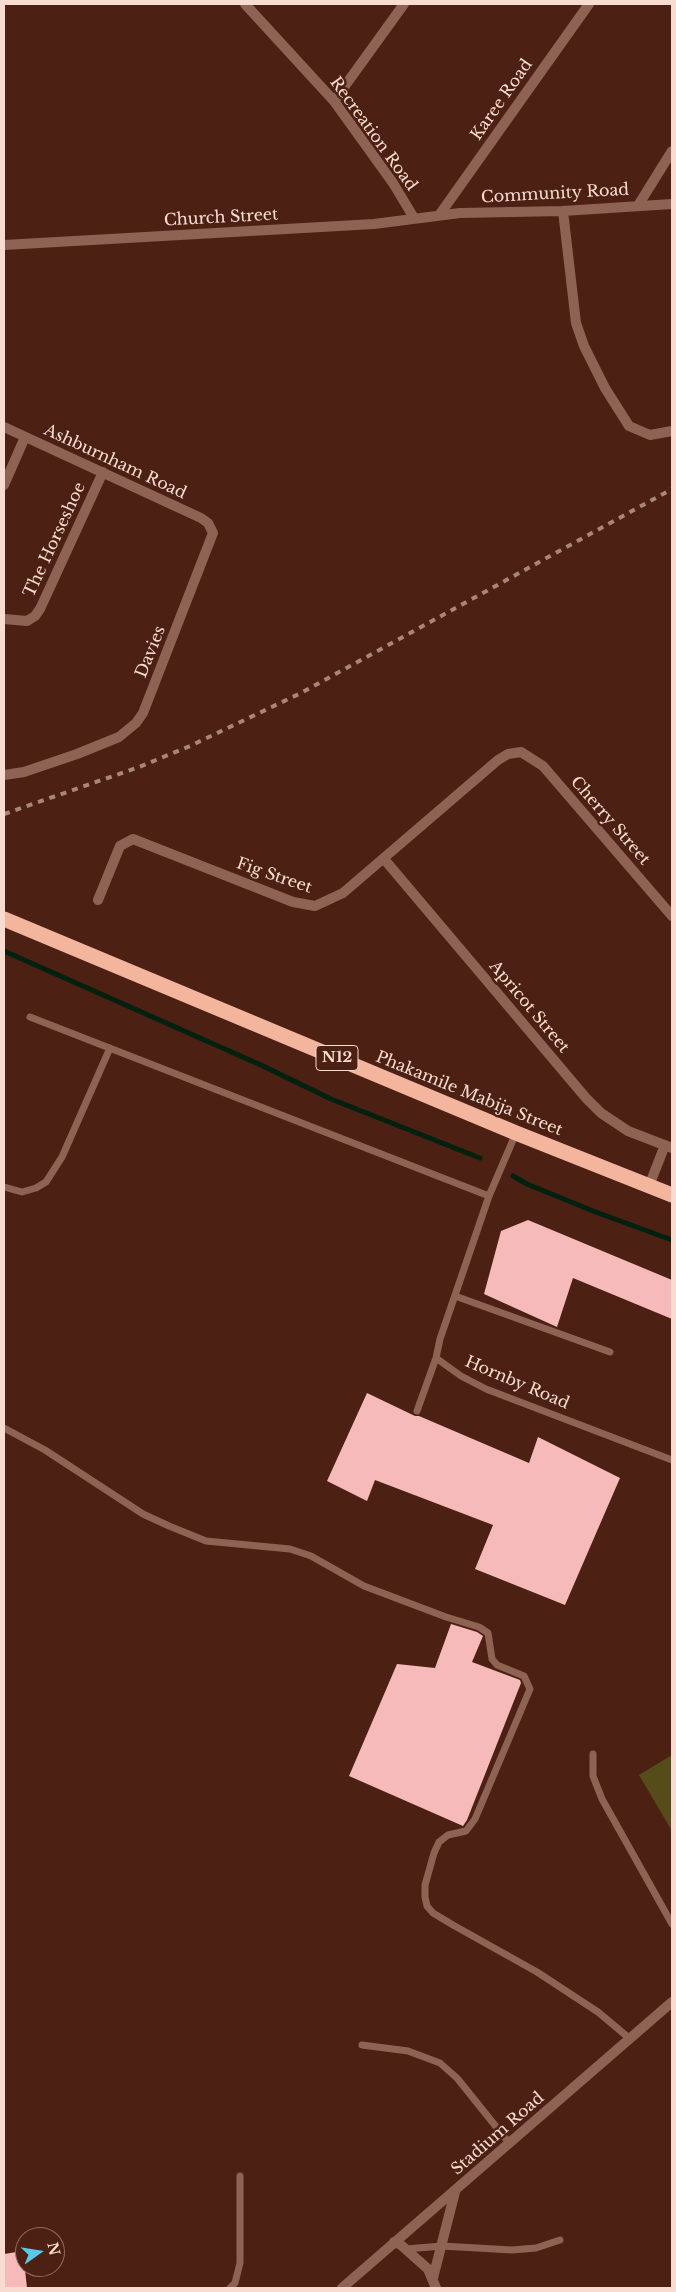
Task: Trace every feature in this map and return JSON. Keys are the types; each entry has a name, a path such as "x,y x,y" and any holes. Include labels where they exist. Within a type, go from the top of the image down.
{"highway":[{"name":"Phakamile Mabija Street","path":"4,919 516,1133 672,1195"}],"street":[{"name":"Recreation Road","path":"246,4 334,101 393,183 414,218"},
{"path":"334,101 404,4"},
{"name":"Karee Road","path":"440,214 589,4"},
{"path":"639,204 672,151"},
{"name":"Community Road","path":"440,214 563,211 639,204 672,204"},
{"path":"563,211 576,323 584,346 605,388 629,426 650,435 672,431"},
{"name":"Church Street","path":"4,246 374,224 440,214"},
{"name":"Ashburnham Road","path":"4,427 201,518 211,528"},
{"path":"4,485 25,437"},
{"name":"The Horseshoe","path":"4,619 27,621 40,609 103,472"},
{"name":"Davies","path":"4,775 24,772 76,754 124,734 136,723 143,713 210,544 211,528"},
{"name":"Fig Street","path":"98,900 120,846 133,839 293,902 315,906 343,893 498,760 508,754 521,752"},
{"name":"Cherry Street","path":"521,752 543,766 672,916"},
{"name":"Apricot Street","path":"384,859 586,1098 601,1113 628,1131 669,1146"},
{"path":"649,1186 669,1146"},
{"name":"Stadium Road","path":"342,2288 672,2002"},
{"path":"435,2283 455,2192"},
{"path":"394,2242 406,2249 428,2269 435,2283"}],"lane":[{"path":"30,1016 489,1196"},
{"path":"4,1188 22,1192 36,1188 46,1182 62,1157 110,1048"},
{"path":"417,1411 489,1196 516,1133"},
{"path":"455,1296 610,1352"},
{"name":"Hornby Road","path":"436,1358 461,1376 486,1389 672,1460"},
{"path":"4,1428 45,1450 143,1514 169,1526 206,1541 290,1548 311,1556 364,1586 446,1617 479,1627 488,1633 492,1659 497,1665 524,1676 530,1689 475,1819 466,1831 448,1835 444,1838 434,1853 425,1885 424,1897 427,1906 433,1913 537,1972 598,2012 629,2038"},
{"path":"593,1754 594,1776 602,1799 672,1924"},
{"path":"362,2045 408,2051 440,2063 457,2078 510,2144"},
{"path":"230,2288 235,2283 240,2263 240,2176"},
{"path":"406,2249 442,2246 512,2250 536,2248 560,2240"}],"shaded area":[{"path":"672,1755 672,1831 639,1775"}],"building":[{"path":"528,1220 672,1280 672,1319 573,1278 557,1327 484,1294 501,1231"},
{"path":"367,1393 415,1416 419,1416 529,1463 538,1437 620,1478 565,1605 475,1569 493,1525 375,1480 367,1501 327,1481"},
{"path":"451,1624 477,1632 483,1636 472,1662 520,1680 521,1683 463,1826 349,1776 397,1664 435,1668"},
{"path":"15,2252 15,2277 26,2277 27,2288 4,2288 4,2254"}],"waterway":[{"path":"4,951 263,1066 331,1099 480,1158"},
{"path":"513,1176 527,1184 593,1211 672,1240"}],"railway":[{"path":"4,814 139,767 190,746 301,693 672,489"}]}
